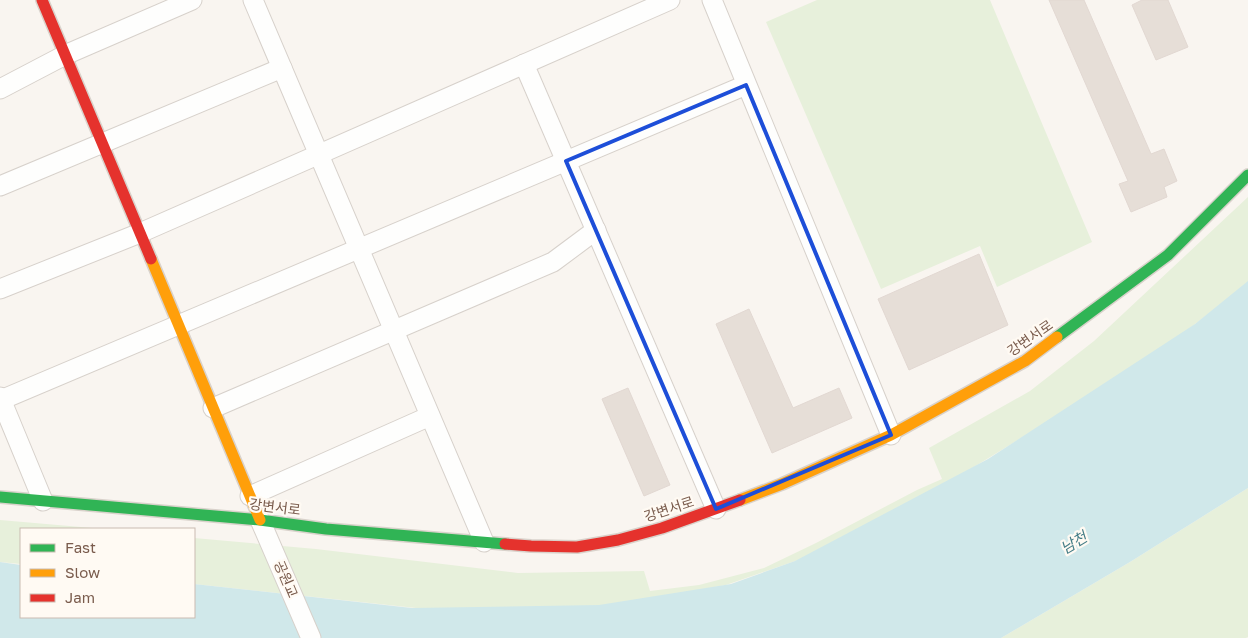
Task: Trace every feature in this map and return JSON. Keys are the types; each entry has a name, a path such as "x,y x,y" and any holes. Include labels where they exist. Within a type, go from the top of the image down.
{"street":[{"path":"42,0 260,520"},
{"path":"0,89 65,55 192,0"},
{"path":"253,0 484,542"},
{"path":"0,289 140,233 670,0"},
{"path":"712,0 892,435"},
{"path":"524,64 716,510"},
{"path":"0,186 282,68"},
{"path":"43,501 1,399 179,326 746,85"},
{"name":"강변서로","path":"0,497 260,520 326,529 531,546 577,547 618,540 716,510 782,484 892,435 1025,361 1168,255 1248,175"},
{"path":"213,408 553,262 596,230"},
{"path":"250,496 430,416"},
{"name":"공원교","path":"260,520 311,638"}],"highlighted area":[{"path":"746,85 891,435 716,509 566,161"}],"green space":[{"path":"817,0 990,0 1092,242 997,287 980,246 881,289 766,22"},
{"path":"1248,197 1248,283 1181,335 1039,427 964,473 804,558 726,585 619,605 444,611 195,584 195,538 316,549 518,573 644,571 650,591 699,585 764,568 942,479 929,448 1030,391 1094,341"},
{"path":"1248,488 1248,637 1001,638 1130,562"},
{"path":"0,520 92,528 20,528 20,564 0,562"}],"water":[{"name":"남천","path":"1248,281 1248,488 1130,562 1001,638 0,638 0,562 20,565 20,618 195,618 195,584 412,608 599,605 731,584 795,561 988,459 1195,324"}],"building":[{"path":"1049,0 1084,0 1151,154 1164,149 1177,181 1164,187 1167,197 1131,212 1119,184 1128,181"},
{"path":"1142,0 1168,0 1188,47 1156,60 1132,5"},
{"path":"979,254 1008,325 909,370 878,299"},
{"path":"749,309 793,408 839,388 852,418 772,453 716,324"},
{"path":"628,388 670,485 644,496 602,399"}],"traffic: fast":[{"path":"1057,337 1168,255 1248,175"},
{"path":"0,497 260,520 326,529 505,544"}],"traffic: slow":[{"path":"151,259 260,520"},
{"path":"740,500 782,484 891,435 1025,361 1057,337"}],"traffic: jam":[{"path":"42,0 151,259"},
{"path":"505,544 577,547 618,540 662,528 740,500"}]}
